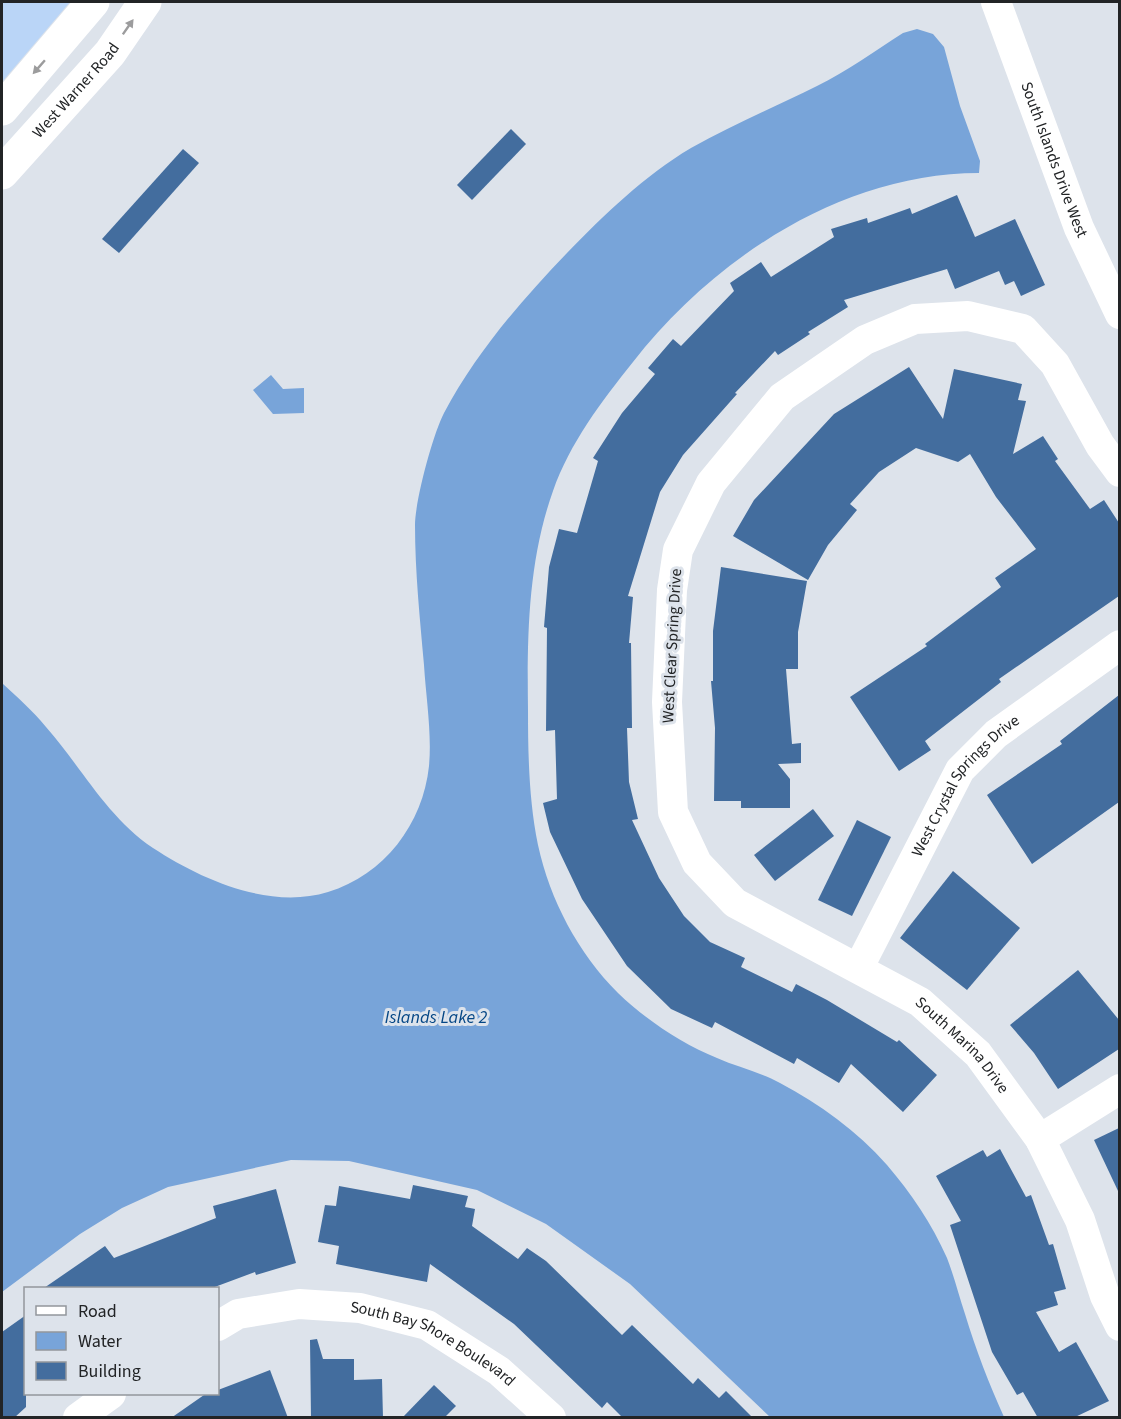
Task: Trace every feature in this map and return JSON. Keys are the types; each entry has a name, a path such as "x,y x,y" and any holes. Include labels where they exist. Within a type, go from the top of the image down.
{"main road":[{"path":"2,109 76,25 93,2"},
{"name":"West Warner Road","path":"2,173 95,71 146,2"}],"street":[{"name":"South Islands Drive West","path":"996,2 1079,228 1119,314"},
{"name":"West Clear Spring Drive","path":"697,863 672,812 667,702 672,590 678,550 711,483 782,397 865,340 915,319 968,316 1023,329 1055,364 1100,445 1119,472"},
{"name":"West Crystal Springs Drive","path":"859,967 960,770 996,734 1119,645"},
{"name":"South Marina Drive","path":"697,863 735,903 859,967 920,1002 978,1054 1040,1139 1080,1220 1105,1296 1119,1326"},
{"path":"1040,1139 1119,1089"},
{"name":"South Bay Shore Boulevard","path":"219,1325 238,1314 299,1304 360,1308 427,1325 499,1371 551,1418"},
{"path":"78,1418 110,1395"}],"shaded area":[{"path":"2,2 70,2 2,82"}],"water":[{"name":"Islands Lake 2","path":"917,29 933,34 944,47 960,106 980,161 979,173 928,177 879,188 831,205 785,228 742,256 702,289 666,324 609,392 577,440 560,473 538,544 529,627 530,778 533,812 543,866 558,905 590,961 618,993 664,1030 691,1046 772,1079 795,1091 851,1130 887,1165 920,1209 947,1258 978,1354 1004,1417 770,1417 630,1284 546,1224 477,1190 349,1161 291,1160 168,1187 122,1208 80,1234 2,1292 2,683 41,721 122,822 153,848 193,871 237,889 283,897 306,897 328,892 367,873 383,860 409,827 419,808 425,787 430,741 417,578 416,514 425,468 435,436 444,413 470,370 516,309 550,271 581,238 641,183 691,148 828,80 903,33"},
{"path":"271,375 283,389 304,388 304,413 273,414 253,390"}],"building":[{"path":"511,129 526,144 472,200 457,185"},
{"path":"183,149 199,163 119,253 102,239"},
{"path":"957,195 975,237 1015,219 1045,285 1021,296 1014,281 1005,285 999,271 955,289 947,269 844,300 848,307 808,332 810,334 778,355 775,351 735,393 737,394 683,455 660,492 628,596 633,597 629,643 631,643 632,728 627,728 629,782 638,819 632,820 659,878 684,916 710,942 745,958 741,967 792,992 796,984 827,1000 897,1042 899,1040 937,1075 903,1112 851,1064 839,1083 797,1058 794,1064 715,1022 712,1028 671,1009 627,966 582,899 550,832 543,803 557,799 555,730 546,731 547,628 544,627 549,567 559,529 577,533 598,461 593,458 622,413 655,374 648,368 673,339 681,346 734,291 730,283 761,262 771,277 834,237 831,229 867,218 868,223 910,208 912,214"},
{"path":"909,367 943,419 954,369 1022,384 1018,400 1026,401 1013,454 1043,436 1058,459 1055,461 1090,509 1104,500 1119,523 1119,596 999,679 1001,682 925,741 931,750 899,771 850,697 927,646 925,644 1001,587 995,578 1036,549 996,497 970,454 958,462 916,448 879,472 850,504 857,510 828,545 808,580 733,536 754,500 834,414"},
{"path":"721,567 807,581 798,632 798,669 786,669 792,744 801,743 801,763 778,764 790,779 790,808 741,808 741,801 714,801 715,728 711,681 713,681 713,631"},
{"path":"1119,695 1119,802 1032,864 987,795 1062,744 1060,741"},
{"path":"813,809 834,836 775,881 754,855"},
{"path":"857,820 891,837 852,916 818,900"},
{"path":"953,871 1020,928 967,990 900,938"},
{"path":"1078,970 1119,1020 1119,1049 1058,1089 1034,1053 1010,1025"},
{"path":"1119,1128 1119,1193 1094,1140"},
{"path":"1000,1149 1026,1197 1031,1195 1049,1245 1053,1244 1066,1289 1054,1292 1058,1305 1036,1312 1059,1352 1076,1342 1109,1401 1073,1418 1038,1418 1023,1392 1017,1395 992,1352 950,1225 961,1221 936,1176 983,1150 987,1157"},
{"path":"413,1185 468,1196 465,1207 475,1209 472,1226 518,1259 527,1248 546,1261 622,1335 632,1325 693,1384 698,1378 719,1398 726,1391 753,1418 623,1418 607,1402 602,1408 514,1324 430,1264 427,1282 336,1264 339,1246 318,1242 325,1205 336,1206 339,1186 410,1199"},
{"path":"276,1189 296,1263 256,1275 255,1272 215,1287 45,1287 105,1246 114,1258 216,1218 213,1206"},
{"path":"24,1316 26,1407 14,1418 2,1418 2,1332"},
{"path":"317,1339 323,1359 354,1359 354,1380 382,1379 383,1418 311,1418 310,1340"},
{"path":"270,1370 288,1418 171,1418 204,1395 219,1395 219,1390"},
{"path":"434,1385 456,1406 444,1418 402,1418"}]}
